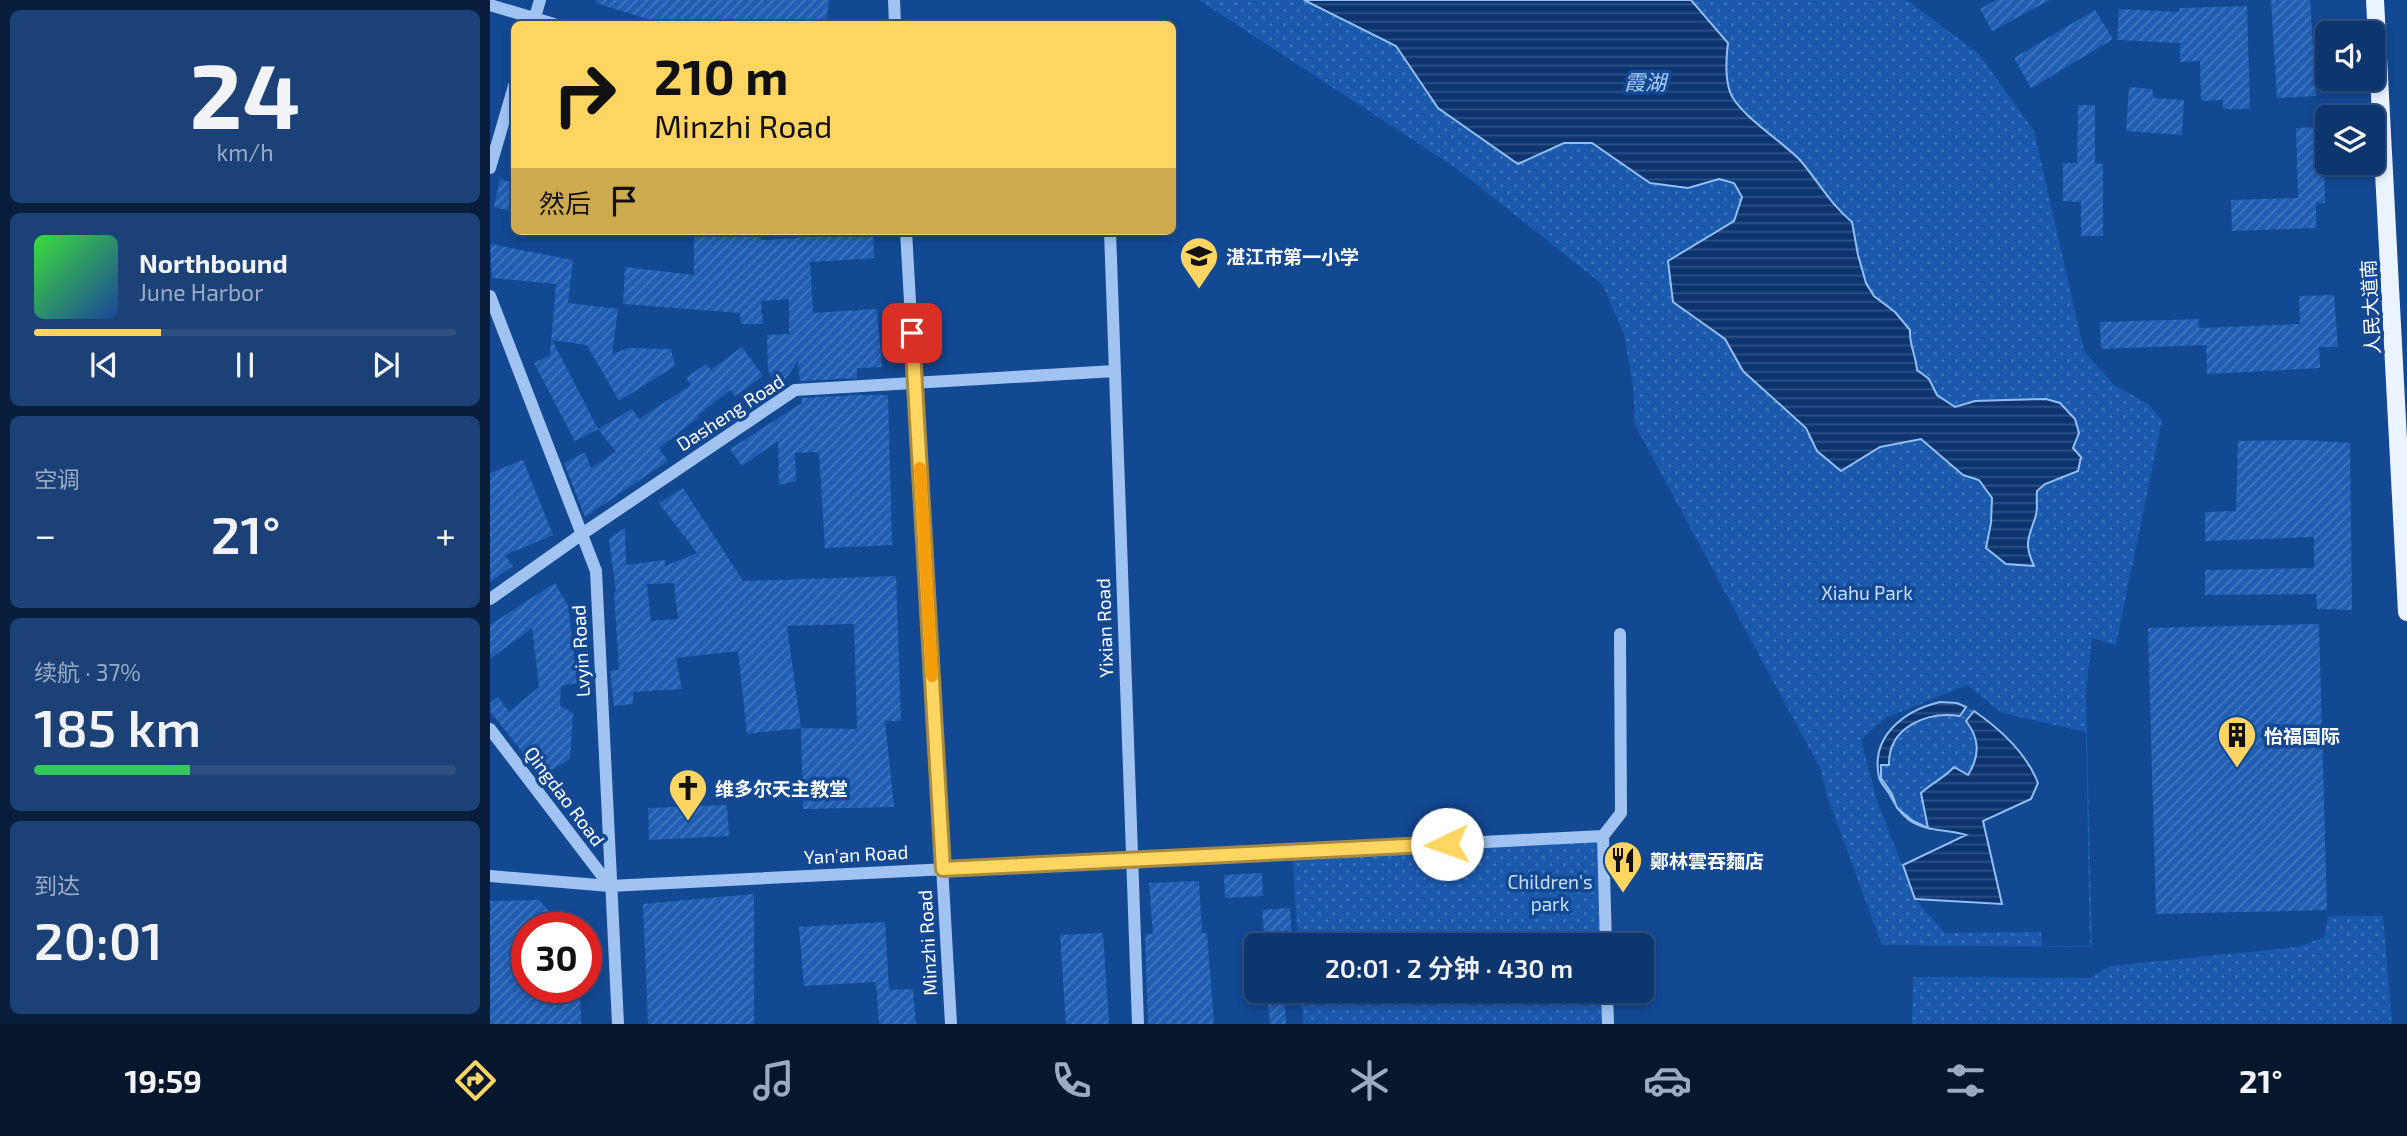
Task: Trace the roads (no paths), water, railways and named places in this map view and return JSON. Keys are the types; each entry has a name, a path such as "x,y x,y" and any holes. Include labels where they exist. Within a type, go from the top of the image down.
{"main road":[{"name":"人民大道南","path":"2375,0 2407,612"}],"street":[{"path":"534,21 540,0"},
{"path":"894,0 895,21"},
{"path":"490,5 531,21"},
{"path":"490,168 511,96"},
{"name":"Minzhi Road","path":"906,235 951,1024"},
{"name":"Yixian Road","path":"1110,235 1138,1024"},
{"name":"Lvyin Road","path":"490,296 596,571 618,1024"},
{"name":"Dasheng Road","path":"490,599 795,390 1115,371"},
{"path":"1606,933 1603,836 1621,813 1619,634"},
{"name":"Qingdao Road","path":"490,729 610,886"},
{"name":"Yan'an Road","path":"490,876 610,886 1603,836"},
{"path":"1607,1003 1608,1024"}],"water":[{"name":"霞湖","path":"1304,0 1691,0 1728,43 1727,80 1734,100 1800,160 1852,222 1866,283 1874,296 1895,312 1910,330 1917,370 1929,379 1937,395 1955,407 1975,401 2046,399 2060,403 2075,419 2079,433 2073,448 2081,457 2078,471 2045,484 2037,491 2037,512 2028,545 2034,566 2006,564 1986,548 1992,498 1979,480 1963,475 1921,439 1880,447 1841,471 1817,451 1806,428 1743,371 1725,339 1673,302 1668,261 1734,221 1742,197 1734,183 1719,179 1688,188 1650,183 1592,143 1564,143 1518,164 1438,108 1396,46"},
{"path":"1940,702 1957,703 1966,707 1960,716 1923,719 1902,731 1890,752 1889,765 1881,765 1881,778 1892,794 1896,806 1879,777 1878,762 1885,737 1903,718 1927,706"},
{"path":"1974,711 2011,742 2027,761 2038,783 2031,799 1983,821 2002,904 1915,899 1903,865 1966,835 1928,828 1921,793 1954,767 1968,775 1975,761 1977,748 1974,734 1966,721"},
{"path":"1898,809 1928,828 1909,820"}],"place":[{"name":"湛江市第一小学","path":"1199,290"},
{"name":"怡福国际","path":"2237,769"},
{"name":"维多尔天主教堂","path":"688,822"},
{"name":"鄭林雲吞麵店","path":"1623,894"}],"park label":[{"name":"Xiahu Park","path":"1867,592"},
{"name":"Children's park","path":"1550,892"}]}
